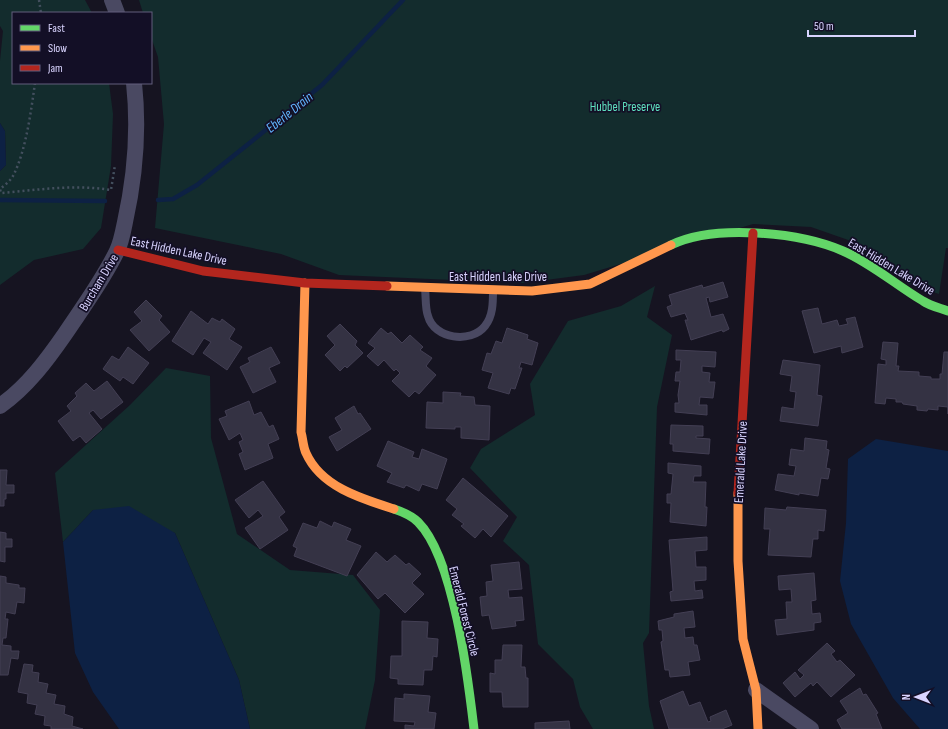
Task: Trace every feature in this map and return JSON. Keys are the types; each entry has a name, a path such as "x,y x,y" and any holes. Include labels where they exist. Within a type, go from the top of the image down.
{"street":[{"path":"112,0 117,12"},
{"name":"Burcham Drive","path":"0,406 24,385 46,361 86,304 118,250 127,210 134,166 136,119 134,84"},
{"name":"East Hidden Lake Drive","path":"118,250 203,271 304,283 532,291 590,284 615,274 681,240 709,234 753,233 811,240 843,251 868,265 924,302 948,311"},
{"name":"Emerald Lake Drive","path":"753,233 738,500 738,561 743,639 756,690 758,729"},
{"name":"Emerald Forest Circle","path":"304,283 301,426 306,453 318,470 335,485 362,499 400,512 419,523 434,547 448,583 465,661 474,729"},
{"path":"756,690 811,729"}],"lane":[{"path":"425,288 428,317 432,324 442,332 464,338 476,334 485,326 493,306 493,290"}],"path":[{"path":"39,0 41,12"},
{"path":"35,84 32,115 20,159 12,178 0,189 0,193 89,186 111,190 115,165"}],"green space":[{"path":"0,0 85,0 91,12 12,12 12,84 109,84 113,114 111,166 101,228 83,249 34,260 0,285 0,171 6,165 5,131 0,123 0,61 3,31 0,26"},
{"name":"Hubbel Preserve","path":"139,0 948,0 948,248 946,248 939,294 907,283 854,242 811,227 753,224 584,275 523,283 339,275 281,254 155,228 164,124 158,57 152,40 152,12 143,12"},
{"path":"655,286 647,317 672,335 657,407 649,633 643,643 649,706 654,729 593,729 580,707 573,679 538,644 529,565 503,541 517,517 470,468 481,449 535,415 530,384 568,321 621,306"},
{"path":"166,368 210,376 211,438 237,534 290,570 353,575 380,610 375,680 365,729 250,729 239,680 175,533 93,510 63,542 55,473 130,405"}],"water":[{"path":"0,123 5,131 6,165 0,171"},
{"path":"876,439 948,451 948,729 920,729 893,698 851,624 840,581 846,523 848,459"},
{"path":"129,506 175,533 239,680 250,729 119,729 93,692 75,653 63,542 93,510"}],"building":[{"path":"723,282 728,297 710,302 709,297 706,298 711,317 723,314 729,329 723,332 722,330 691,340 685,320 688,320 685,313 671,317 667,307 672,305 669,295 702,285 703,288"},
{"path":"146,300 162,316 159,320 170,332 149,351 130,330 142,321 134,312"},
{"path":"818,308 822,324 837,320 839,326 848,324 846,319 855,317 863,347 842,353 841,346 814,353 802,311"},
{"path":"191,311 208,324 212,318 220,322 222,319 235,329 229,339 242,347 227,370 203,353 211,342 204,338 193,355 172,341"},
{"path":"340,324 357,341 355,345 363,353 347,368 345,366 340,371 325,355 335,345 327,336"},
{"path":"381,328 388,334 391,332 402,343 410,335 423,347 420,350 432,358 426,366 436,375 419,394 415,391 409,397 392,381 400,373 396,369 394,371 384,360 378,366 367,356 375,348 368,343"},
{"path":"507,328 528,335 527,339 538,343 532,365 521,362 519,368 522,368 515,389 511,388 509,394 488,388 493,373 482,370 487,353 491,354 496,341 502,343"},
{"path":"883,342 898,343 896,366 899,366 898,371 919,372 919,376 931,377 931,379 940,379 940,374 942,374 944,352 948,352 948,407 938,406 938,410 917,410 917,406 903,404 902,402 896,402 896,399 886,398 885,404 875,403 878,364 886,365 886,360 881,359"},
{"path":"128,347 149,363 133,384 123,377 120,381 103,369 112,356 119,360"},
{"path":"271,347 280,363 269,368 276,382 253,393 240,367 250,362 248,358"},
{"path":"676,350 716,352 715,367 702,366 702,372 710,373 709,382 715,382 713,398 700,397 699,405 707,405 707,415 675,412 675,403 679,403 678,395 680,381 675,381 676,372 680,372 681,360 676,360"},
{"path":"783,360 820,365 817,395 822,396 818,426 780,421 782,407 794,409 796,392 790,391 792,376 780,374"},
{"path":"107,381 123,402 101,419 93,410 89,413 102,429 86,443 80,436 73,441 58,421 71,411 67,406 77,396 75,393 86,383 94,391"},
{"path":"443,392 461,393 460,396 474,397 475,405 490,406 489,440 461,438 461,427 455,427 455,429 426,428 427,402 443,403"},
{"path":"249,401 254,415 261,412 269,427 273,425 279,439 268,444 273,458 245,470 239,454 243,452 239,442 243,440 240,433 229,440 219,419 227,416 225,411"},
{"path":"354,406 358,414 360,413 371,429 337,451 329,437 342,430 335,418"},
{"path":"671,425 703,426 703,436 696,436 696,438 710,439 709,454 673,451 673,444 670,444"},
{"path":"805,438 827,441 826,449 829,450 826,468 830,469 828,479 821,478 818,496 799,493 799,495 775,490 778,474 794,476 796,466 789,465 791,449 804,451"},
{"path":"388,441 414,452 412,457 419,459 422,449 447,459 437,489 422,484 419,491 406,485 404,488 387,482 392,473 377,466"},
{"path":"668,463 701,466 701,476 694,476 693,482 706,482 706,526 670,522 671,503 667,503 667,494 671,494 673,474 668,473"},
{"path":"0,470 7,470 6,485 14,485 14,493 6,493 4,506 0,506"},
{"path":"463,478 508,516 491,537 483,529 475,538 461,526 464,524 452,515 457,509 446,500"},
{"path":"263,481 285,512 279,517 288,530 260,549 245,528 263,516 258,510 249,518 235,500"},
{"path":"787,507 826,510 824,531 818,530 818,539 813,539 811,557 768,555 770,529 764,529 765,508 786,510"},
{"path":"320,521 332,527 334,522 351,529 346,540 361,546 347,576 294,556 297,548 293,546 303,523 317,528"},
{"path":"0,532 6,533 6,539 12,539 12,547 5,547 5,562 0,561"},
{"path":"707,537 707,550 695,551 696,567 706,567 706,580 694,581 695,591 702,590 703,598 671,601 670,592 673,591 669,540"},
{"path":"376,552 387,562 395,555 406,565 409,563 421,574 412,583 424,594 405,613 385,593 378,599 357,575"},
{"path":"519,562 522,589 508,590 509,598 522,597 524,620 515,621 516,626 492,629 489,615 482,616 480,597 487,596 486,582 493,581 491,565"},
{"path":"814,573 816,600 811,601 812,614 820,613 821,622 814,623 814,630 777,635 775,620 787,619 786,602 792,602 791,589 779,590 778,576"},
{"path":"0,576 6,577 6,583 19,585 19,588 25,588 24,603 17,602 15,614 6,612 5,619 8,619 6,638 3,638 2,645 11,646 11,651 19,651 18,659 11,658 8,675 0,675"},
{"path":"693,611 695,627 684,628 685,638 693,637 694,645 697,645 700,660 688,662 690,675 670,677 669,670 665,670 661,642 663,641 662,630 659,630 658,621 674,617 674,614"},
{"path":"402,621 428,622 427,638 438,639 437,657 433,656 432,670 424,670 423,685 398,684 398,679 390,678 391,656 402,656"},
{"path":"827,643 835,651 831,654 837,662 840,660 855,675 831,697 817,682 813,686 811,683 795,697 783,683 795,672 800,679 804,675 798,670"},
{"path":"503,645 522,645 521,667 525,667 526,678 528,678 528,707 503,707 502,692 490,692 490,673 495,674 495,660 502,660"},
{"path":"24,664 33,665 32,672 39,673 38,682 48,684 46,693 56,695 54,704 65,706 64,714 73,717 72,726 83,729 51,729 51,726 44,725 45,716 35,714 37,705 27,703 28,694 18,692"},
{"path":"860,688 863,695 866,694 878,713 876,714 882,729 842,729 837,720 848,713 840,701"},
{"path":"683,691 689,706 700,702 708,722 711,721 710,717 726,710 732,725 722,729 669,729 660,701"},
{"path":"404,694 430,696 428,712 436,713 434,729 405,729 405,725 414,726 415,722 394,721 395,698 404,699"},
{"path":"569,721 570,729 535,729 535,723"}],"waterway":[{"name":"Eberle Drain","path":"158,200 173,199 197,185 322,85 403,0"},
{"name":"Eberle Drain","path":"0,200 105,201"}],"traffic: fast":[{"path":"671,245 689,238 710,234 733,233 781,235 825,244 853,256 926,303 948,311"},
{"path":"394,509 407,514 418,522 430,539 441,562 450,590 457,620 468,680 474,729"}],"traffic: slow":[{"path":"387,286 532,291 590,284 671,245"},
{"path":"305,283 301,432 305,451 313,465 332,483 356,496 394,509"},
{"path":"738,493 738,561 743,639 756,690 758,729"}],"traffic: jam":[{"path":"738,493 753,233"},
{"path":"118,250 203,271 305,283 387,286"}]}
